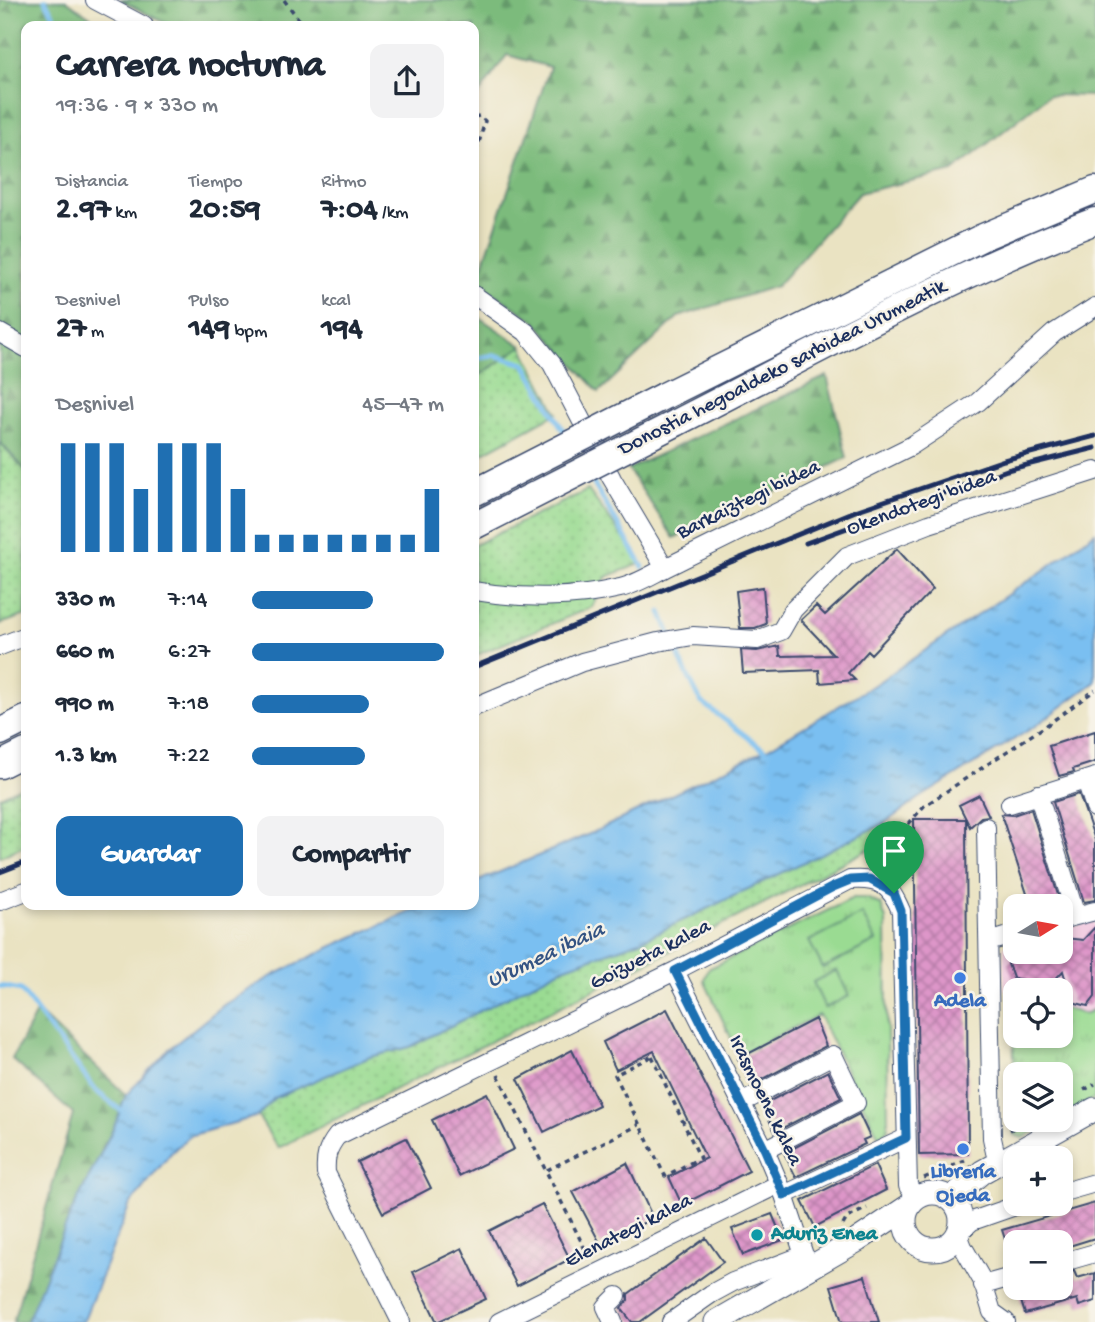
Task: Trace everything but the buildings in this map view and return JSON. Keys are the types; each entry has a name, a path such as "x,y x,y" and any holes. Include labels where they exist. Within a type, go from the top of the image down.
{"highway":[{"name":"Donostia hegoaldeko sarbidea Urumeatik","path":"479,490 983,237 1095,190"},
{"name":"Donostia hegoaldeko sarbidea Urumeatik","path":"479,523 934,292 1060,234 1095,221"},
{"path":"0,732 21,722"},
{"path":"0,765 21,754"}],"main road":[{"path":"950,1199 969,1182 1095,1109"},
{"path":"858,1240 913,1202 928,1193 940,1194 956,1204 961,1219 958,1234 944,1247 935,1250 917,1245 910,1238 905,1222 913,1202"},
{"path":"716,1322 809,1261 858,1240 885,1234 910,1238"}],"street":[{"path":"95,0 135,21"},
{"name":"Barkaiztegi bidea","path":"479,299 526,332 552,364 612,479 665,568 911,446 978,402 1054,333 1095,307"},
{"path":"0,333 21,345"},
{"name":"Okendotegi bidea","path":"479,704 582,662 658,642 693,636 757,640 781,631 793,610 847,556 953,516 1095,471"},
{"path":"479,592 503,596 576,594 622,588 665,568"},
{"path":"0,646 21,638"},
{"path":"1010,804 1091,778 1095,808"},
{"path":"1038,794 1062,894"},
{"path":"986,827 992,1138 1001,1163"},
{"name":"Goizueta kalea","path":"401,1322 326,1173 325,1158 328,1146 337,1136 675,971 850,880 869,879 886,888"},
{"path":"886,888 894,893 901,911 906,1138 908,1186 913,1202"},
{"path":"0,901 21,893"},
{"path":"1073,917 1095,911"},
{"path":"989,942 1003,938"},
{"name":"Irasmoene kalea","path":"675,971 765,1150 809,1261"},
{"path":"741,1103 833,1055 856,1103 765,1150"},
{"name":"Elenategi kalea","path":"499,1322 781,1189 906,1138"},
{"path":"1073,1189 1095,1183"},
{"path":"1003,1210 972,1221 958,1234 983,1285 992,1312 1006,1322"},
{"path":"1073,1259 1095,1253"},
{"path":"671,1322 733,1282 809,1261"},
{"path":"983,1285 1003,1279"},
{"path":"613,1322 606,1307 617,1296"}],"path":[{"path":"284,0 300,21"},
{"path":"479,116 485,121 479,142"},
{"path":"886,888 893,842 914,814 1095,690"},
{"path":"652,1056 700,1158 665,1176 639,1125 615,1075 652,1056"},
{"path":"491,1060 597,1274"},
{"path":"547,1170 639,1125"}],"shaded area":[{"path":"1095,921 1095,1009 1085,1014 1073,1010 1073,978 1004,978 1004,964 1073,964 1073,927"}],"green space":[{"path":"0,0 66,0 96,21 21,21 21,465 0,442"},
{"path":"120,0 1095,0 1095,96 1049,95 953,171 859,193 777,286 678,317 599,392 535,321 479,283 479,276 550,67 507,55 479,94 479,21 161,21"},
{"path":"479,317 522,346 479,376"},
{"path":"522,346 557,413 479,455 479,376"},
{"path":"827,376 847,458 674,538 628,469"},
{"path":"0,442 21,465 21,617 0,624"},
{"path":"588,490 642,563 606,577 592,607 479,654 479,543"},
{"path":"21,786 21,847 0,857 0,797"},
{"path":"885,823 888,839 278,1148 258,1116 274,1098 370,1057 410,1047 563,968 640,941"},
{"path":"853,898 867,898 881,905 886,920 888,1129 879,1137 819,1015 739,1055 704,980 708,969"},
{"path":"862,914 876,941 823,968 809,941"},
{"path":"837,970 849,996 825,1008 813,982"},
{"path":"1095,1009 1095,1098 1073,1110 1073,1062 1014,1062 1014,1048 1073,1048 1073,1011 1084,1014"},
{"path":"37,1011 126,1095 114,1127 71,1213 27,1322 13,1322 73,1114 12,1059"},
{"path":"1015,1132 1034,1132 1023,1138 1015,1135"}],"water":[{"name":"Urumea ibaia","path":"1095,532 1095,682 1037,725 918,799 885,823 640,941 563,968 410,1047 370,1057 274,1098 258,1116 189,1136 171,1153 130,1204 83,1322 27,1322 71,1213 114,1127 126,1095 168,1050 225,1004 274,975 415,910 479,910 479,881 592,833 765,750 874,685 1044,570"}],"waterway":[{"path":"45,0 57,21"},
{"path":"479,358 494,355 525,364 567,437"},
{"path":"589,476 643,567"},
{"path":"661,612 701,702 770,754"},
{"path":"0,986 21,990 96,1091 124,1113"}],"railway":[{"path":"479,665 858,510 1004,460 1095,436"},
{"path":"806,543 1007,470 1095,448"},
{"path":"0,872 21,864"}],"place":[{"name":"Adela","path":"960,978"},
{"name":"Librería Ojeda","path":"963,1149"},
{"name":"Aduriz Enea","path":"757,1235"}],"route":[{"path":"869,879 894,893 901,911 906,1138 784,1195 765,1150 675,971 850,880 869,879"}]}
